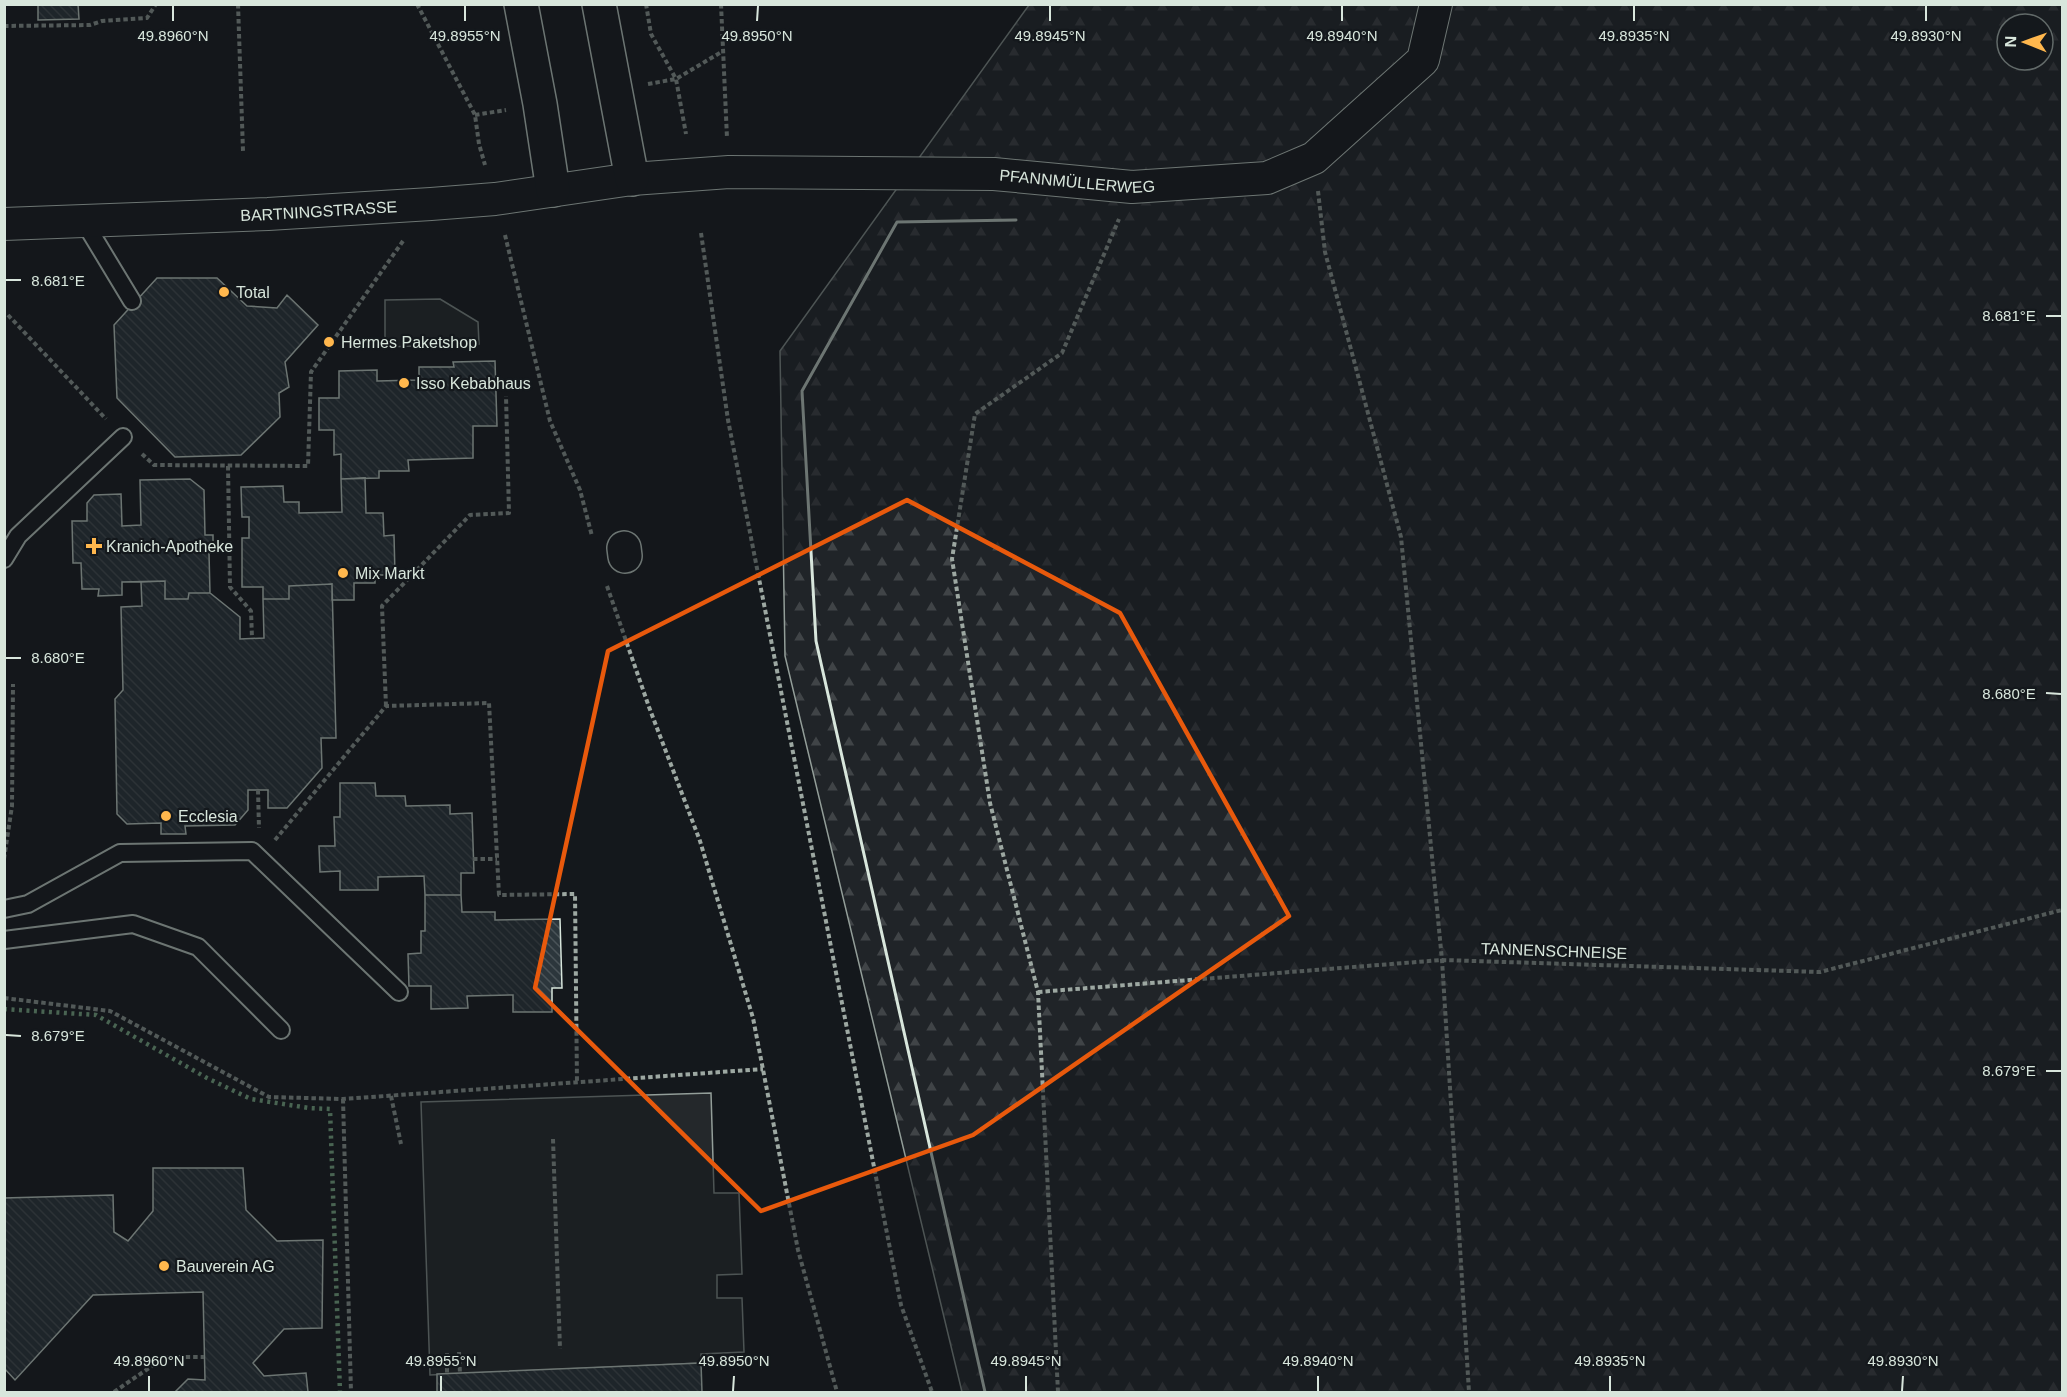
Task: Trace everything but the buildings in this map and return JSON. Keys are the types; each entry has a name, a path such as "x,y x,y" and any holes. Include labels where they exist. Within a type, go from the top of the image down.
{"main road":[{"path":"521,4 553,190"},
{"path":"599,4 632,178"}],"street":[{"name":"PFANNMÜLLERWEG","path":"632,178 729,172 994,174 1132,187 1267,178 1314,158 1424,60 1436,4"},
{"name":"BARTNINGSTRASSE","path":"4,224 268,214 431,204 495,199 632,178"}],"lane":[{"path":"83,220 132,301"},
{"path":"4,559 18,536 123,437"},
{"path":"4,909 28,904 120,853 252,851 399,992"},
{"path":"4,940 132,924 198,946 281,1029"}],"path":[{"path":"4,26 90,25 102,21 147,18 156,4"},
{"path":"238,4 243,151"},
{"path":"417,4 474,115 487,172"},
{"path":"646,4 651,34 676,79 686,134"},
{"path":"721,4 729,172"},
{"path":"676,79 723,51"},
{"path":"474,115 516,108"},
{"path":"1314,158 1325,252 1401,537 1442,960 1469,1392"},
{"path":"1058,1392 1038,992 990,803 952,560 975,414 1062,353 1132,187"},
{"path":"8,315 123,437 154,465 308,466 311,372 393,254 431,204"},
{"path":"701,233 728,420 898,1294 932,1392"},
{"path":"505,235 550,421 612,557 650,707 700,841 753,1018 798,1250 837,1392"},
{"path":"259,859 386,706 382,606 470,515 509,513 506,396"},
{"path":"228,466 230,587 251,611 252,638"},
{"path":"4,859 12,806 13,684"},
{"path":"386,706 489,703 499,895 575,894 578,1083"},
{"path":"473,859 497,859"},
{"name":"TANNENSCHNEISE","path":"1038,992 1442,960 1820,972 2062,910"},
{"path":"4,998 110,1011 269,1097 343,1099 763,1069"},
{"path":"391,1096 401,1144"},
{"path":"343,1099 351,1392"},
{"path":"553,1139 560,1349"},
{"path":"459,1352 460,1374"},
{"path":"447,1353 447,1374"},
{"path":"114,1392 165,1357 204,1357"}],"highlighted area":[{"path":"907,500 1120,613 1289,916 973,1135 761,1211 535,988 608,651"}],"green space":[{"path":"1029,5 2062,5 2062,1392 962,1392 785,656 780,351"}],"shaded area":[{"path":"440,299 478,322 479,344 385,347 385,300"},
{"path":"711,1093 714,1193 739,1193 742,1274 717,1275 717,1298 742,1298 744,1352 701,1354 701,1363 430,1375 421,1102"}],"hedge":[{"path":"4,1009 96,1015 207,1078 251,1099 330,1109 340,1392"}],"wall":[{"path":"985,1392 816,641 802,391 897,222 1016,220"}],"place":[{"name":"Total","path":"224,292"},
{"name":"Hermes Paketshop","path":"329,342"},
{"name":"Isso Kebabhaus","path":"404,383"},
{"name":"Kranich-Apotheke","path":"94,546"},
{"name":"Mix Markt","path":"343,573"},
{"name":"Ecclesia","path":"166,816"},
{"name":"Bauverein AG","path":"164,1266"}]}
